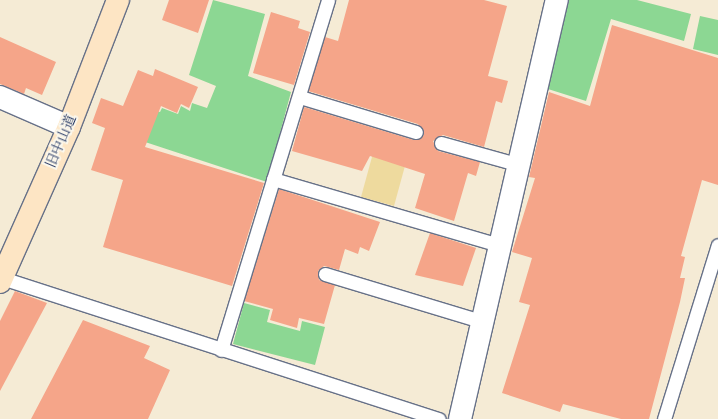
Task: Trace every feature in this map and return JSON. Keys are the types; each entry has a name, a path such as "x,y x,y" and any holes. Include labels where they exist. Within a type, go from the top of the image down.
{"main road":[{"name":"旧中山道","path":"1,280 69,128 118,0"}],"street":[{"path":"460,419 502,246 557,0"},
{"path":"0,97 69,128"}],"lane":[{"path":"221,350 273,179 300,97 328,0"},
{"path":"300,97 416,132"},
{"path":"441,143 520,165"},
{"path":"273,179 502,246"},
{"path":"664,419 718,245"},
{"path":"325,274 484,322"},
{"path":"1,280 440,419"}],"green space":[{"path":"213,0 265,14 248,76 291,92 267,182 136,139 147,108 160,112 162,108 178,114 181,106 190,111 192,103 207,108 216,86 189,75"},
{"path":"569,0 637,0 691,14 684,41 611,19 586,101 548,89"},
{"path":"700,16 718,20 718,55 693,49"},
{"path":"244,303 270,310 267,322 300,331 302,321 325,327 315,365 233,344"}],"sand":[{"path":"378,135 411,144 394,206 361,197"}],"building":[{"path":"169,0 209,0 198,33 162,20"},
{"path":"349,0 484,0 507,6 488,76 508,81 502,103 496,101 484,147 443,135 433,141 438,151 480,162 476,176 468,173 454,221 415,208 425,174 370,156 362,171 292,151 304,107 414,140 424,135 418,124 308,91 325,37 338,41"},
{"path":"271,12 300,21 298,28 310,32 294,85 253,73"},
{"path":"612,25 718,58 718,185 702,180 681,256 685,257 680,278 685,278 680,302 649,419 621,419 563,404 560,412 502,393 530,305 519,302 532,258 512,252 535,178 529,177 549,92 590,106"},
{"path":"0,37 56,62 42,95 26,88 24,94 0,84"},
{"path":"155,69 198,87 189,108 181,104 177,113 161,106 145,147 264,183 232,286 103,247 123,180 91,170 105,128 92,123 101,98 123,106 138,70 153,76"},
{"path":"279,189 380,222 369,251 360,247 358,254 345,249 339,270 324,266 318,271 319,280 335,285 324,324 299,318 297,328 270,320 273,309 244,301"},
{"path":"430,233 476,248 463,286 415,275"},
{"path":"15,291 47,303 0,391 0,321"},
{"path":"83,320 150,346 144,358 170,370 148,419 31,419"}]}
